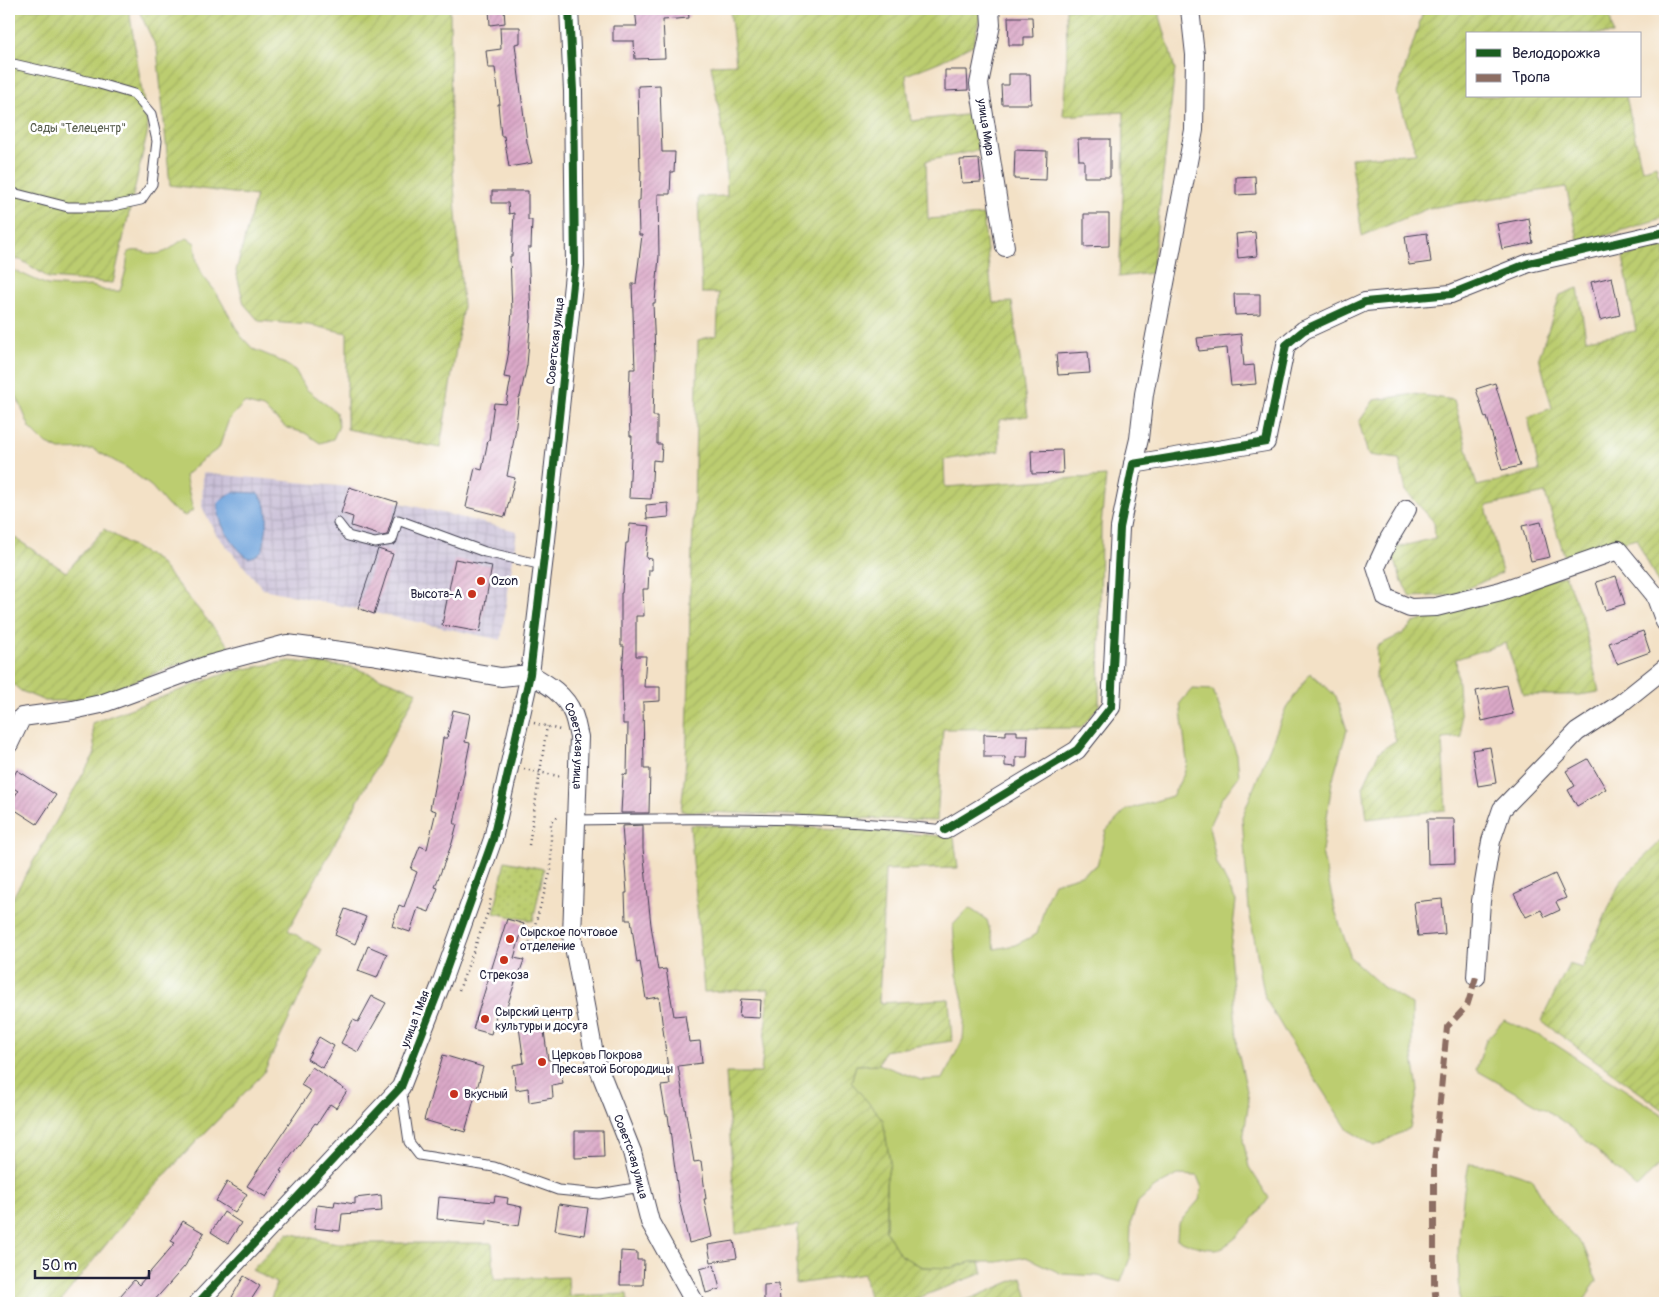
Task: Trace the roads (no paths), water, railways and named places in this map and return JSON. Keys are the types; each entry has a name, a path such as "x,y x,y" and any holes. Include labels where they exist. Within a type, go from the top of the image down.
{"street":[{"name":"Советская улица","path":"569,9 573,91 575,265 530,674 550,686 562,697 573,714 579,737 570,816 572,936 595,1059 632,1152 650,1222 695,1303"},
{"name":"улица Мира","path":"990,9 991,25 980,84 1004,247"},
{"path":"945,830 1077,750 1111,707 1120,528 1139,439 1144,394 1194,130 1195,55 1190,9"},
{"path":"1133,464 1266,442 1286,345 1304,330 1365,302 1451,294 1529,263 1665,232"},
{"path":"1408,509 1388,539 1376,567 1386,598 1410,608 1436,607 1501,591 1618,550 1655,595 1665,622"},
{"path":"9,744 22,717 102,704 208,665 287,644 371,655 500,677 530,674"},
{"path":"1476,977 1481,901 1491,841 1502,810 1577,732 1620,704 1665,668"},
{"name":"улица 1 Мая","path":"198,1303 401,1087 440,987 493,839 530,674"}],"lane":[{"path":"9,63 96,83 134,94 151,114 157,141 152,184 141,200 109,207 68,207 9,192"},
{"path":"338,523 348,536 375,543 392,540 398,520 485,552 543,565"},
{"path":"570,816 699,818 894,825 945,830"},
{"path":"401,1087 409,1142 419,1155 494,1167 558,1190 599,1194 641,1187"}],"water":[{"path":"235,492 258,493 266,505 267,527 263,549 257,555 250,558 242,553 231,540 223,526 218,511 218,503 225,496"}],"place":[{"name":"Ozon","path":"481,581"},
{"name":"Высота-А","path":"472,594"},
{"name":"Сырское почтовое отделение","path":"510,939"},
{"name":"Стрекоза","path":"504,960"},
{"name":"Сырский центр культуры и досуга","path":"485,1019"},
{"name":"Церковь Покрова Пресвятой Богородицы","path":"542,1062"},
{"name":"Вкусный","path":"454,1094"}],"park label":[{"name":"Сады \"Телецентр\"","path":"78,128"}]}
